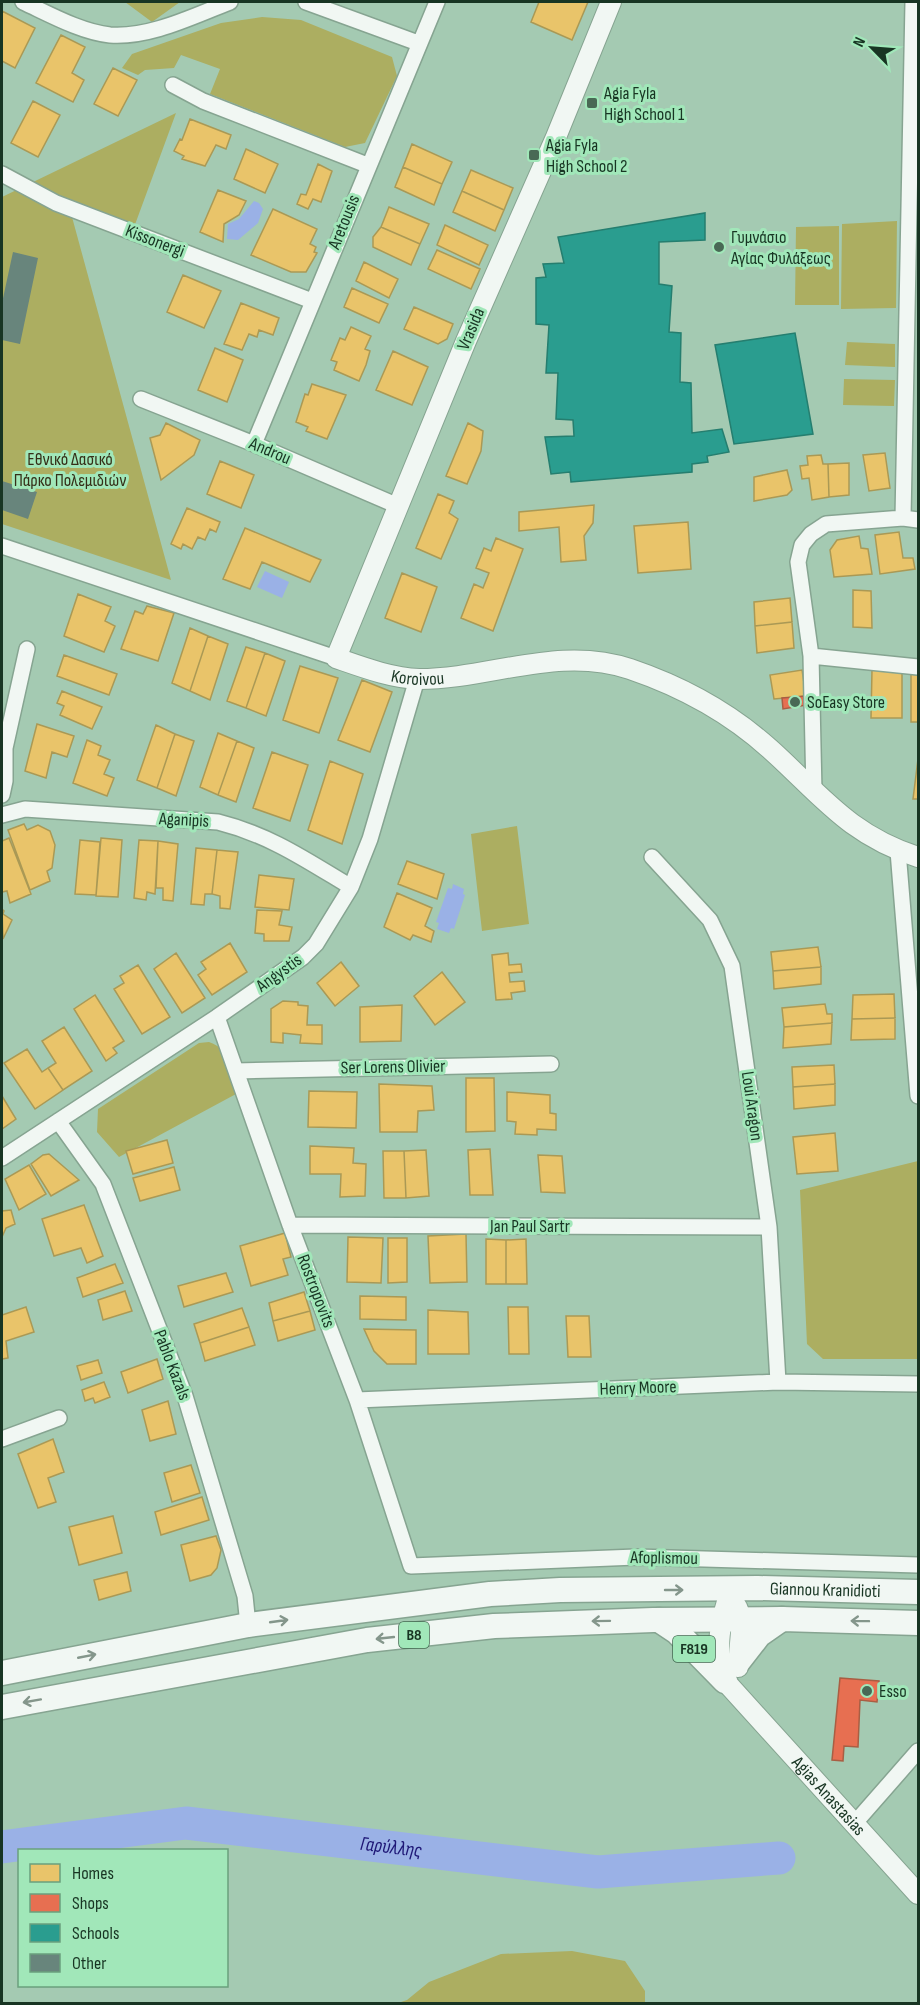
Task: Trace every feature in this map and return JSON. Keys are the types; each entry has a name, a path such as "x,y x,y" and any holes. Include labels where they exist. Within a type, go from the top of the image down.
{"main road":[{"name":"Giannou Kranidioti","path":"731,1590 758,1588 918,1592"},
{"name":"B8","path":"2,1673 248,1625 490,1594 560,1590 731,1590"},
{"name":"Giannou Kranidioti","path":"731,1620 782,1619 918,1623"},
{"name":"F819","path":"659,1620 677,1632 734,1680 759,1635 782,1619"},
{"name":"B8","path":"2,1707 367,1640 494,1626 659,1620 731,1620"}],"street":[{"path":"23,2 66,21 109,35 150,30 230,2"},
{"path":"306,2 418,43"},
{"name":"Aretousis","path":"254,444 367,165 437,2"},
{"name":"Vrasida","path":"336,658 611,2"},
{"path":"903,518 913,2"},
{"path":"173,85 203,101 367,165"},
{"name":"Kissonergi","path":"2,174 56,203 312,301"},
{"name":"Androu","path":"141,399 254,444 398,506"},
{"path":"813,792 811,656 798,562 801,545 811,534 826,524 903,518 918,520"},
{"name":"Koroivou","path":"2,546 376,671 417,679 454,677 563,660 596,661 627,668 697,696 729,716 770,749 835,813 861,831 898,851 918,857"},
{"path":"2,795 5,781 5,748 27,649"},
{"path":"811,656 918,667"},
{"name":"Angystis","path":"2,1158 217,1017 303,957 329,926 351,887 370,839 417,679"},
{"name":"Aganipis","path":"2,815 25,809 218,822 248,830 282,844 351,887"},
{"path":"898,851 918,1096"},
{"name":"Loui Aragon","path":"652,856 710,920 732,966 769,1227 778,1382"},
{"name":"Rostropovits","path":"217,1017 290,1225 357,1400 411,1566"},
{"name":"Ser Lorens Olivier","path":"236,1071 551,1064"},
{"name":"Pablo Kazals","path":"58,1121 103,1185 185,1396 245,1596 248,1625"},
{"name":"Jan Paul Sartr","path":"290,1225 769,1227"},
{"name":"Henry Moore","path":"357,1400 778,1382 918,1384"},
{"path":"2,1439 59,1418"},
{"name":"Afoplismou","path":"411,1566 636,1557 918,1565"},
{"name":"F819","path":"731,1590 734,1680"},
{"name":"Agias Anastasias","path":"734,1680 854,1824 918,1894"},
{"path":"854,1824 918,1751"}],"green space":[{"path":"125,2 180,2 152,22"},
{"path":"262,17 301,20 392,57 397,76 365,143 345,147 210,94 220,69 181,55 174,68 145,70 138,75 122,68 132,54 221,23"},
{"name":"Εθνικό Δασικό Πάρκο Πολεμιδιών","path":"176,113 133,230 69,206 171,580 2,524 2,197"},
{"path":"897,221 896,308 841,309 842,224"},
{"path":"839,226 839,305 795,305 796,227"},
{"path":"847,342 895,344 895,367 845,365"},
{"path":"844,379 895,380 894,406 843,405"},
{"path":"517,826 529,924 482,931 471,834"},
{"path":"209,1042 223,1050 227,1056 236,1094 119,1157 97,1132 98,1109 199,1043"},
{"path":"918,1161 918,1359 823,1359 807,1344 800,1190"},
{"path":"572,1951 625,1961 645,1991 645,2003 398,2003 407,2000 429,1982 501,1954"}],"water":[{"path":"254,201 259,203 263,209 258,223 238,240 227,239 228,224 239,219"},
{"path":"265,571 289,582 282,598 257,587"},
{"path":"453,884 464,889 463,894 465,895 454,929 451,928 449,933 437,929 439,923 436,922 448,888 452,889"}],"building: Homes":[{"path":"539,2 588,2 572,40 531,22"},
{"path":"2,11 35,28 15,68 2,61"},
{"path":"61,35 85,47 72,73 84,80 73,102 36,83"},
{"path":"113,68 137,80 118,116 94,104"},
{"path":"33,101 60,115 38,157 11,143"},
{"path":"190,119 231,135 226,149 216,145 205,166 182,159 184,156 174,151 180,139 182,140"},
{"path":"412,144 452,162 442,184 403,167"},
{"path":"246,149 278,164 265,193 234,179"},
{"path":"318,164 332,171 321,202 313,199 308,209 297,204 301,194 306,195"},
{"path":"403,167 442,184 434,205 395,187"},
{"path":"471,170 513,188 504,210 462,191"},
{"path":"218,190 246,201 239,215 224,224 223,242 200,232"},
{"path":"462,191 504,210 495,231 453,212"},
{"path":"389,207 429,224 420,244 381,227"},
{"path":"273,209 317,229 310,244 316,247 314,252 317,253 306,272 291,272 251,255"},
{"path":"445,225 488,245 479,265 437,245"},
{"path":"381,227 420,244 411,265 373,247 373,237"},
{"path":"437,250 480,269 471,289 428,269"},
{"path":"364,262 398,279 389,298 356,281"},
{"path":"183,275 221,291 204,328 167,312"},
{"path":"352,288 388,304 379,323 344,307"},
{"path":"241,303 279,318 273,335 259,330 257,337 249,334 242,350 224,344"},
{"path":"414,307 453,324 447,339 438,344 404,329"},
{"path":"351,327 371,336 365,349 370,351 359,381 334,370 337,362 331,360 340,338 345,340"},
{"path":"215,348 243,360 227,402 198,390"},
{"path":"393,351 428,367 412,405 376,390"},
{"path":"312,384 346,395 327,439 306,431 308,427 296,422 305,394 308,395"},
{"path":"166,423 200,440 194,455 161,480 150,438 160,435"},
{"path":"468,423 483,431 481,451 467,484 446,476"},
{"path":"885,453 890,488 869,491 863,455"},
{"path":"821,455 823,464 828,464 829,497 812,500 809,478 802,479 800,466 808,465 807,456"},
{"path":"220,461 254,475 241,508 207,494"},
{"path":"849,463 849,495 829,497 828,464"},
{"path":"787,470 792,490 787,495 754,501 754,477"},
{"path":"438,494 454,501 449,513 458,519 441,559 416,548"},
{"path":"594,505 593,523 584,536 586,560 561,562 559,527 519,531 519,512"},
{"path":"187,508 220,522 216,532 210,529 205,540 198,537 192,549 183,544 181,549 171,544"},
{"path":"688,522 691,569 638,573 634,526"},
{"path":"245,528 321,560 310,582 262,562 250,589 223,579"},
{"path":"899,532 903,558 913,558 915,569 880,574 875,535"},
{"path":"859,536 861,548 868,549 872,574 834,577 830,550 837,540"},
{"path":"496,538 523,549 493,631 461,618 474,584 483,588 489,573 476,568 484,548 491,551"},
{"path":"402,573 437,587 421,632 385,618"},
{"path":"853,590 871,591 872,628 853,627"},
{"path":"78,594 111,607 105,621 115,626 104,652 64,636"},
{"path":"790,598 792,622 755,626 754,602"},
{"path":"147,606 174,613 158,661 121,649 135,611 143,614"},
{"path":"792,622 794,648 757,653 755,626"},
{"path":"190,628 208,636 190,691 172,683"},
{"path":"208,636 228,644 210,700 190,691"},
{"path":"246,647 265,653 246,708 227,701"},
{"path":"265,653 285,661 266,716 246,708"},
{"path":"64,655 117,674 109,695 57,676"},
{"path":"300,666 338,678 319,733 283,720"},
{"path":"802,670 806,696 774,699 770,675"},
{"path":"872,670 902,670 902,718 871,718"},
{"path":"911,674 918,675 918,722 911,722"},
{"path":"362,680 392,692 370,752 338,740"},
{"path":"62,691 102,707 92,729 60,715 64,706 57,703"},
{"path":"37,724 74,736 67,757 52,752 46,778 25,771"},
{"path":"156,725 175,734 157,788 137,780"},
{"path":"218,733 237,741 218,795 200,787"},
{"path":"175,734 194,741 176,796 157,788"},
{"path":"87,740 101,746 98,755 110,760 104,774 114,778 107,796 73,783"},
{"path":"237,741 254,748 236,802 218,795"},
{"path":"272,752 308,765 290,821 253,808"},
{"path":"918,759 918,799 913,799"},
{"path":"330,761 363,774 342,844 308,830"},
{"path":"24,824 27,830 38,825 50,831 55,845 52,868 47,871 50,881 30,890 8,830"},
{"path":"9,838 31,894 10,903 7,891 2,892 2,841"},
{"path":"101,838 122,840 118,897 96,896"},
{"path":"80,840 100,842 96,895 75,894"},
{"path":"139,840 158,841 155,894 147,892 146,900 134,898"},
{"path":"158,841 178,844 173,901 163,900 163,888 156,888"},
{"path":"196,848 217,850 212,894 205,894 204,905 191,904"},
{"path":"217,850 238,852 230,909 220,908 220,896 212,894"},
{"path":"407,861 444,874 437,899 398,884"},
{"path":"259,875 294,879 289,910 255,907"},
{"path":"397,893 432,908 425,926 434,931 431,942 413,935 410,940 384,927"},
{"path":"2,909 3,914 12,920 3,939"},
{"path":"257,910 282,911 279,925 292,927 289,941 264,941 264,934 255,933"},
{"path":"230,943 247,972 212,995 198,975 206,969 201,962"},
{"path":"818,947 821,967 773,971 771,952"},
{"path":"176,953 205,998 182,1013 154,969"},
{"path":"508,953 509,965 521,964 522,972 509,973 510,982 524,981 525,991 511,993 512,999 496,1000 492,955"},
{"path":"341,962 359,986 335,1006 317,983"},
{"path":"138,965 170,1017 142,1034 114,989 124,983 120,976"},
{"path":"821,967 821,984 774,989 773,971"},
{"path":"442,972 465,1002 435,1025 414,996"},
{"path":"894,994 895,1018 852,1019 853,995"},
{"path":"95,995 124,1041 113,1048 117,1053 106,1061 74,1009"},
{"path":"283,1001 298,1002 298,1005 308,1006 307,1025 322,1025 322,1044 300,1043 301,1035 283,1033 283,1043 271,1042 271,1009"},
{"path":"825,1004 827,1014 832,1014 832,1023 784,1027 782,1008"},
{"path":"402,1005 401,1041 360,1042 360,1007"},
{"path":"895,1018 895,1039 851,1040 852,1019"},
{"path":"832,1023 831,1044 783,1048 784,1027"},
{"path":"64,1027 92,1071 63,1090 48,1068 56,1063 42,1041"},
{"path":"27,1049 42,1072 48,1068 63,1090 35,1109 4,1063"},
{"path":"834,1065 835,1084 793,1087 792,1067"},
{"path":"466,1078 494,1078 495,1131 466,1132"},
{"path":"379,1084 432,1086 434,1110 418,1111 417,1132 380,1132"},
{"path":"835,1084 835,1105 794,1109 793,1087"},
{"path":"309,1091 357,1092 356,1128 308,1127"},
{"path":"507,1092 550,1095 550,1113 556,1114 556,1130 537,1129 537,1135 515,1134 516,1122 507,1121"},
{"path":"2,1096 16,1119 2,1129"},
{"path":"835,1133 838,1171 797,1174 793,1137"},
{"path":"167,1140 173,1163 133,1174 126,1151"},
{"path":"310,1146 354,1148 353,1163 366,1164 365,1196 340,1197 341,1174 310,1174"},
{"path":"490,1149 493,1195 470,1195 468,1150"},
{"path":"426,1150 429,1196 406,1198 404,1151"},
{"path":"383,1151 404,1151 406,1198 384,1198"},
{"path":"49,1154 79,1180 51,1196 31,1164 43,1155"},
{"path":"538,1155 562,1156 565,1193 541,1192"},
{"path":"29,1165 46,1194 19,1210 5,1179"},
{"path":"174,1167 180,1190 140,1201 133,1178"},
{"path":"84,1205 103,1256 87,1263 81,1248 54,1256 42,1219"},
{"path":"11,1210 15,1224 6,1228 2,1237 2,1211"},
{"path":"285,1233 291,1257 283,1259 288,1275 251,1286 240,1246"},
{"path":"466,1234 467,1282 430,1283 428,1236"},
{"path":"348,1237 383,1238 381,1283 347,1282"},
{"path":"388,1238 407,1238 407,1282 388,1283"},
{"path":"486,1239 506,1240 506,1284 486,1284"},
{"path":"526,1239 527,1284 506,1284 506,1240"},
{"path":"115,1264 123,1283 83,1297 77,1278"},
{"path":"226,1273 233,1292 184,1307 178,1286"},
{"path":"125,1291 132,1311 103,1320 98,1300"},
{"path":"304,1292 310,1311 273,1321 269,1303"},
{"path":"360,1296 406,1297 406,1320 360,1319"},
{"path":"26,1307 34,1332 6,1341 8,1358 2,1359 2,1315"},
{"path":"508,1307 528,1307 529,1354 509,1354"},
{"path":"242,1308 249,1327 200,1343 194,1324"},
{"path":"428,1310 468,1312 469,1354 428,1354"},
{"path":"310,1311 315,1330 278,1341 273,1321"},
{"path":"566,1316 589,1316 591,1357 568,1357"},
{"path":"249,1327 255,1345 205,1361 200,1343"},
{"path":"364,1329 416,1330 416,1364 387,1364 374,1351"},
{"path":"157,1359 163,1379 128,1393 121,1372"},
{"path":"98,1360 102,1373 81,1380 77,1366"},
{"path":"104,1382 110,1397 95,1403 93,1398 85,1401 82,1390"},
{"path":"168,1401 176,1434 150,1441 142,1410"},
{"path":"53,1439 64,1472 48,1478 56,1502 38,1508 18,1454"},
{"path":"191,1465 200,1493 172,1502 164,1473"},
{"path":"202,1497 209,1520 161,1535 155,1512"},
{"path":"113,1516 122,1553 79,1565 69,1527"},
{"path":"216,1536 221,1550 217,1568 211,1575 190,1581 181,1545"},
{"path":"127,1572 131,1591 99,1600 94,1580"}],"building: Shops":[{"name":"SoEasy Store","path":"806,696 807,705 783,709 782,698"},
{"path":"840,1678 879,1681 877,1702 860,1700 858,1747 844,1746 843,1761 832,1760"}],"building: Schools":[{"path":"705,213 705,240 659,242 659,284 672,286 669,332 681,333 680,382 691,383 692,433 722,429 729,452 707,456 708,462 692,464 692,472 571,482 570,472 551,474 545,437 574,436 573,420 556,419 558,373 546,373 549,325 536,324 536,278 546,277 543,264 564,263 558,237"},
{"path":"795,333 813,434 734,444 715,345"}],"building: Other":[{"path":"13,252 38,258 20,344 2,340 2,303"},
{"path":"2,481 37,492 28,519 2,510"}],"waterway":[{"name":"Γαρύλλης","path":"2,1847 186,1823 598,1872 779,1858"}],"place":[{"name":"Agia Fyla High School 1","path":"592,103"},
{"name":"Agia Fyla High School 2","path":"534,155"},
{"name":"Γυμνάσιο Αγίας Φυλάξεως","path":"719,247"},
{"name":"SoEasy Store","path":"795,702"},
{"name":"Esso","path":"867,1691"}]}
